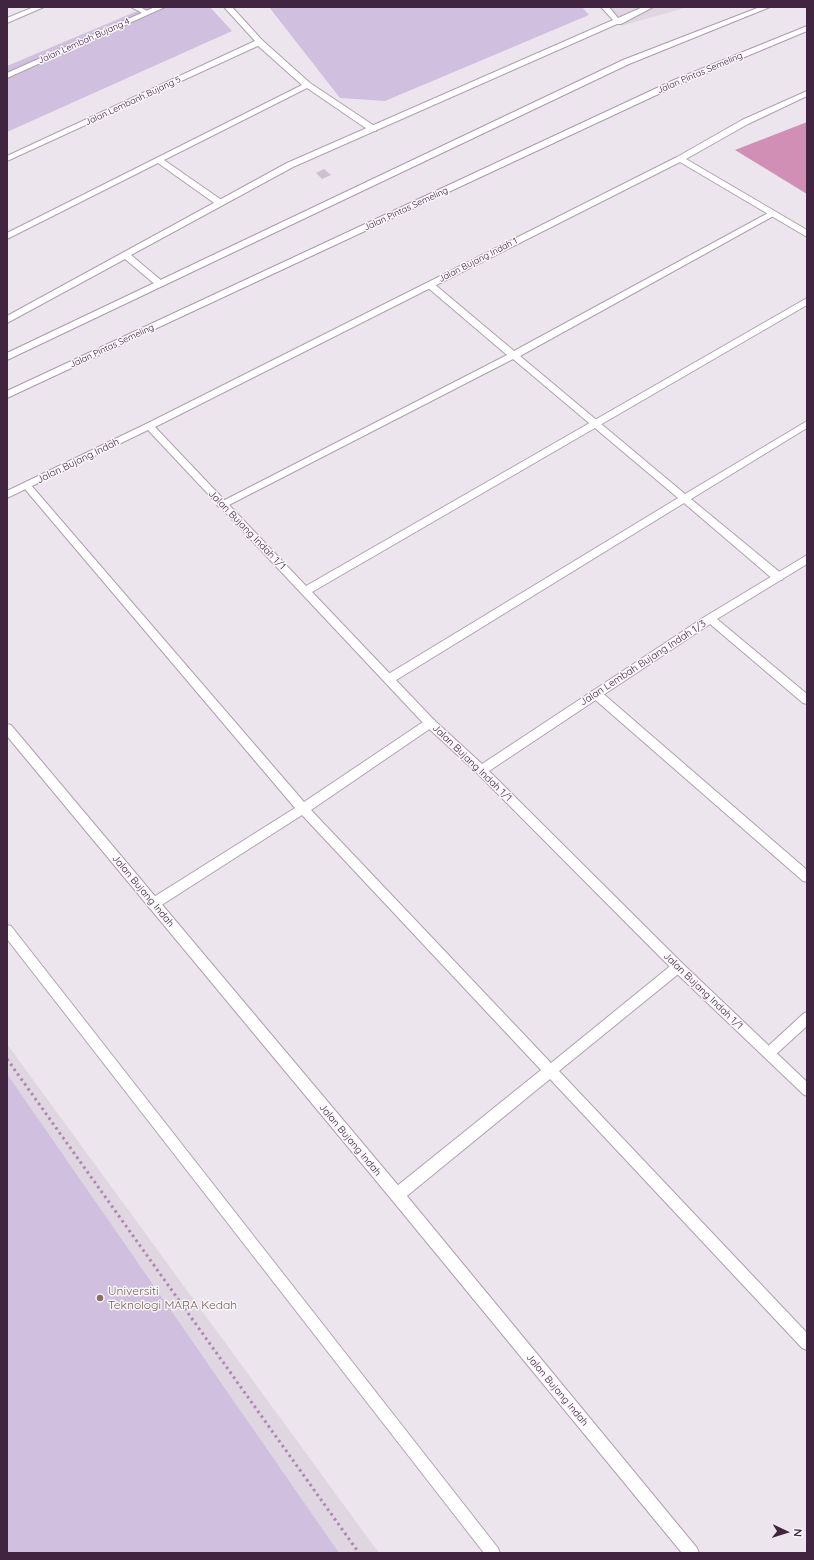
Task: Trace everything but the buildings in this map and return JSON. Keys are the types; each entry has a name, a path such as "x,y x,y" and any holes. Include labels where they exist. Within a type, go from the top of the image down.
{"street":[{"path":"7,21 40,7"},
{"path":"135,7 146,13"},
{"name":"Jalan Lembah Bujang 4","path":"7,76 161,7"},
{"path":"228,7 259,42 307,85 373,129"},
{"path":"605,7 618,22"},
{"path":"7,320 290,165 618,22 649,7"},
{"path":"7,356 626,62 766,7"},
{"name":"Jalan Pintas Semeling","path":"7,395 677,82 807,28"},
{"name":"Jalan Lembanh Bujang 5","path":"7,159 259,42"},
{"path":"7,236 307,85"},
{"name":"Jalan Bujang Indah 1","path":"148,426 680,159 745,122 807,93"},
{"path":"680,159 807,234"},
{"path":"158,160 220,203"},
{"path":"222,505 514,355 773,214"},
{"path":"126,255 160,284"},
{"path":"430,285 778,577"},
{"path":"306,591 807,301"},
{"path":"388,679 807,424"},
{"name":"Jalan Bujang Indah","path":"7,495 148,426"},
{"name":"Jalan Bujang Indah 1/1","path":"148,426 430,723 481,770 678,967 807,1090"},
{"path":"28,486 303,809 807,1343"},
{"name":"Jalan Lembah Bujang Indah 1/3","path":"481,770 710,619 807,559"},
{"path":"710,619 807,700"},
{"path":"596,694 807,877"},
{"path":"153,904 303,809 430,723"},
{"name":"Jalan Bujang Indah","path":"9,735 397,1195 692,1553"},
{"path":"7,930 493,1553"},
{"path":"397,1195 678,967"},
{"path":"769,1053 807,1018"}],"path":[{"path":"7,1059 359,1553"}],"shaded area":[{"path":"147,7 210,7 232,31 7,132 7,66"},
{"path":"269,7 582,7 589,15 385,101 340,98"},
{"path":"600,7 688,7 621,26"},
{"path":"807,122 807,194 735,150"},
{"name":"Universiti Teknologi MARA Kedah","path":"7,1044 379,1553 7,1553"},
{"name":"Universiti Teknologi MARA Kedah","path":"7,1074 339,1553 7,1553"}],"place":[{"name":"Universiti Teknologi MARA Kedah","path":"100,1298"}]}
